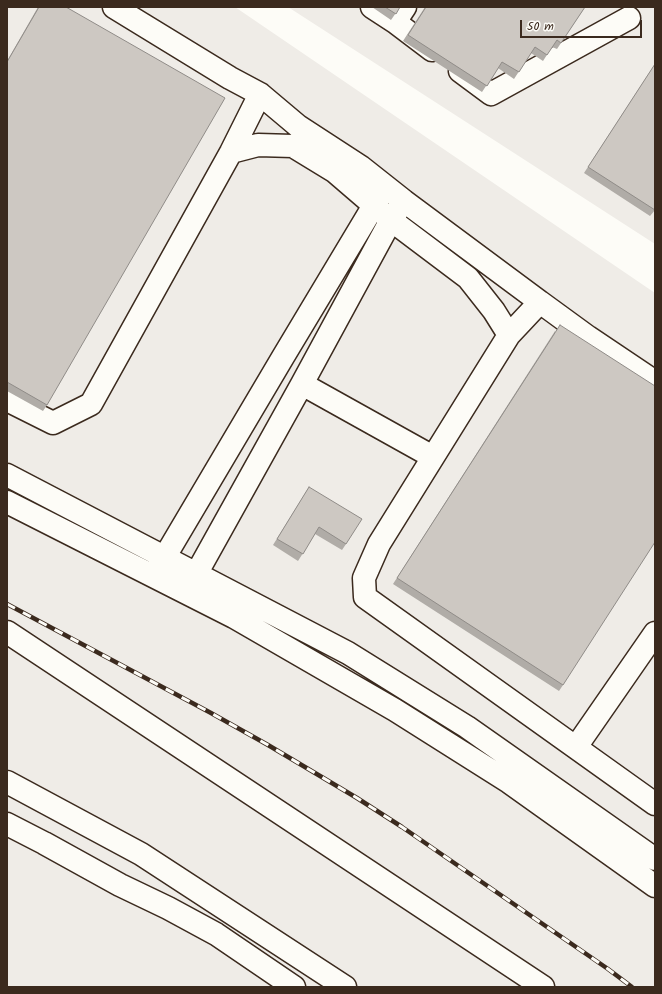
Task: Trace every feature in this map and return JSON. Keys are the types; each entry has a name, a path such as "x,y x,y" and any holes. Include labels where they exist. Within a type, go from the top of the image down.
{"street":[{"path":"114,7 230,78 260,94 298,126 340,152 540,302 588,337 655,382"},
{"path":"372,7 400,15 491,94 629,18"},
{"path":"7,400 53,423 91,404 231,152 260,94"},
{"path":"231,152 258,144 293,146 334,171 391,220 468,278 494,311 510,335"},
{"path":"154,576 259,397 386,186"},
{"path":"191,583 264,453 391,220 404,201"},
{"path":"540,302 510,335 379,544 364,578 365,597 655,804"},
{"path":"302,384 433,456"},
{"path":"259,397 287,411"},
{"path":"235,438 264,453"},
{"path":"7,475 165,558 191,583 234,617 395,710 509,782 655,886"},
{"path":"7,502 154,576 191,583 348,653 467,727 655,859"},
{"path":"7,632 543,987"},
{"path":"576,747 655,633"},
{"path":"7,782 141,854 345,987"},
{"path":"9,830 44,843 120,885 168,908 216,934 294,987"}],"shaded area":[{"path":"7,7 235,7 655,293 655,987 7,987"},
{"path":"288,7 655,7 655,244"}],"building":[{"path":"39,7 66,7 225,98 47,405 7,382 7,62"},
{"path":"385,7 400,7 396,14"},
{"path":"426,7 585,7 561,43 557,40 547,55 535,47 519,72 502,62 487,86 408,35"},
{"path":"655,64 655,210 588,167"},
{"path":"560,325 655,386 655,542 563,685 397,578"},
{"path":"309,487 362,519 346,544 319,527 303,554 277,539"}],"railway":[{"path":"7,604 211,713 357,798 402,827 632,987"}]}
